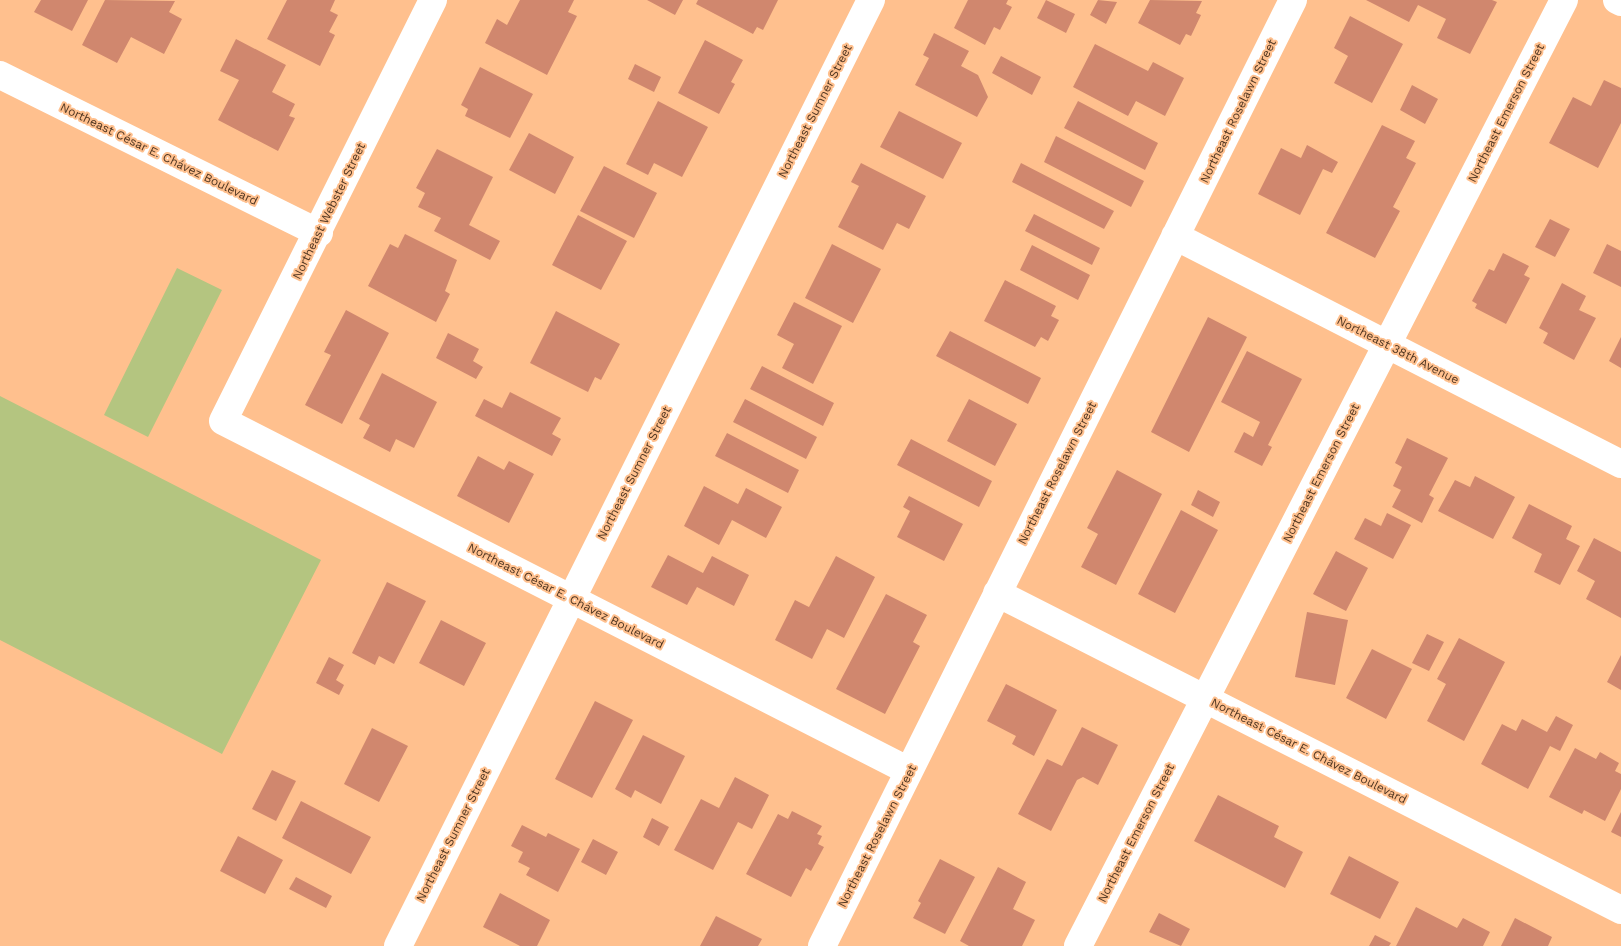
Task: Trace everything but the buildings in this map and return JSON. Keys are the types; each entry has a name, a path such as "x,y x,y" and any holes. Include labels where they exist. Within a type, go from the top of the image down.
{"street":[{"name":"Northeast Webster Street","path":"223,421 433,0"},
{"name":"Northeast Sumner Street","path":"398,946 871,0"},
{"name":"Northeast Roselawn Street","path":"822,946 1293,0"},
{"name":"Northeast Emerson Street","path":"1078,946 1564,0"},
{"path":"1617,0 1621,2"},
{"name":"Northeast César E. Chávez Boulevard","path":"0,75 318,233"},
{"name":"Northeast 38th Avenue","path":"1175,236 1621,464"},
{"name":"Northeast César E. Chávez Boulevard","path":"223,421 909,771"},
{"name":"Northeast César E. Chávez Boulevard","path":"997,593 1621,910"}],"green space":[{"path":"177,268 222,290 148,437 104,415"},
{"path":"0,396 321,560 222,754 0,640"}]}
